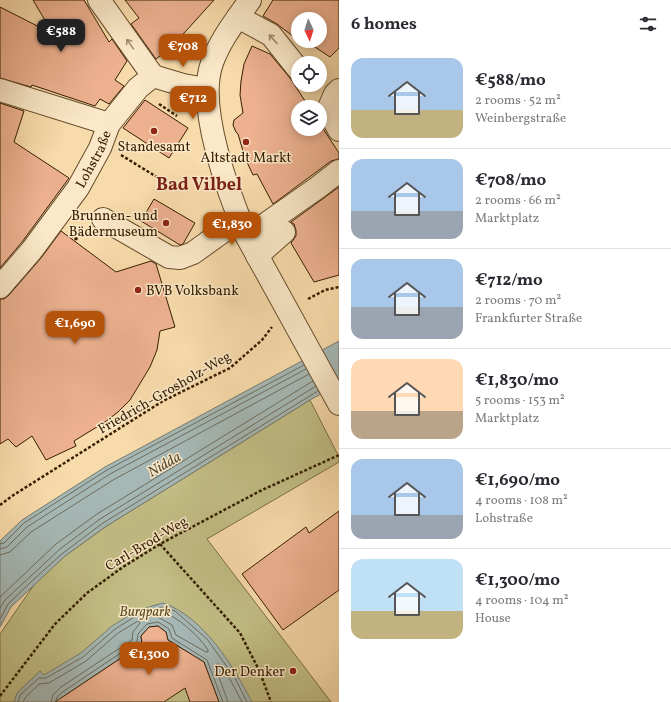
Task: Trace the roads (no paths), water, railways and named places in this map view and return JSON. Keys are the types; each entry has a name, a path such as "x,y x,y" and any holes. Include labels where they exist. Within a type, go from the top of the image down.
{"street":[{"path":"99,0 153,76 183,85 207,89"},
{"path":"291,60 272,35 244,9 225,37 212,63 207,89 208,106 216,146 227,188 248,238 339,404"},
{"name":"Lohstraße","path":"0,287 32,250 78,188 93,163 109,124 138,88 153,76"},
{"path":"0,90 109,124"},
{"path":"339,90 335,94 328,110 339,130"},
{"path":"248,238 339,171"},
{"path":"103,219 169,257 180,258 248,238 284,232"}],"water":[{"name":"Nidda","path":"339,341 339,384 310,400 105,527 65,556 11,607 0,627 0,541 22,520 105,467"},
{"path":"163,603 192,619 216,644 236,673 252,702 219,702 204,662 168,640 166,632 158,626 149,627 141,636 142,644 67,694 59,702 14,702 17,693 40,671 44,675 81,653 112,626 138,610"}],"place":[{"name":"Standesamt","path":"154,131"},
{"name":"Altstadt Markt","path":"246,142"},
{"name":"Brunnen- und Bädermuseum","path":"166,223"},
{"name":"BVB Volksbank","path":"138,290"},
{"name":"Der Denker","path":"293,671"}],"district":[{"name":"Bad Vilbel","path":"199,184"}],"park label":[{"name":"Burgpark","path":"145,611"}]}
